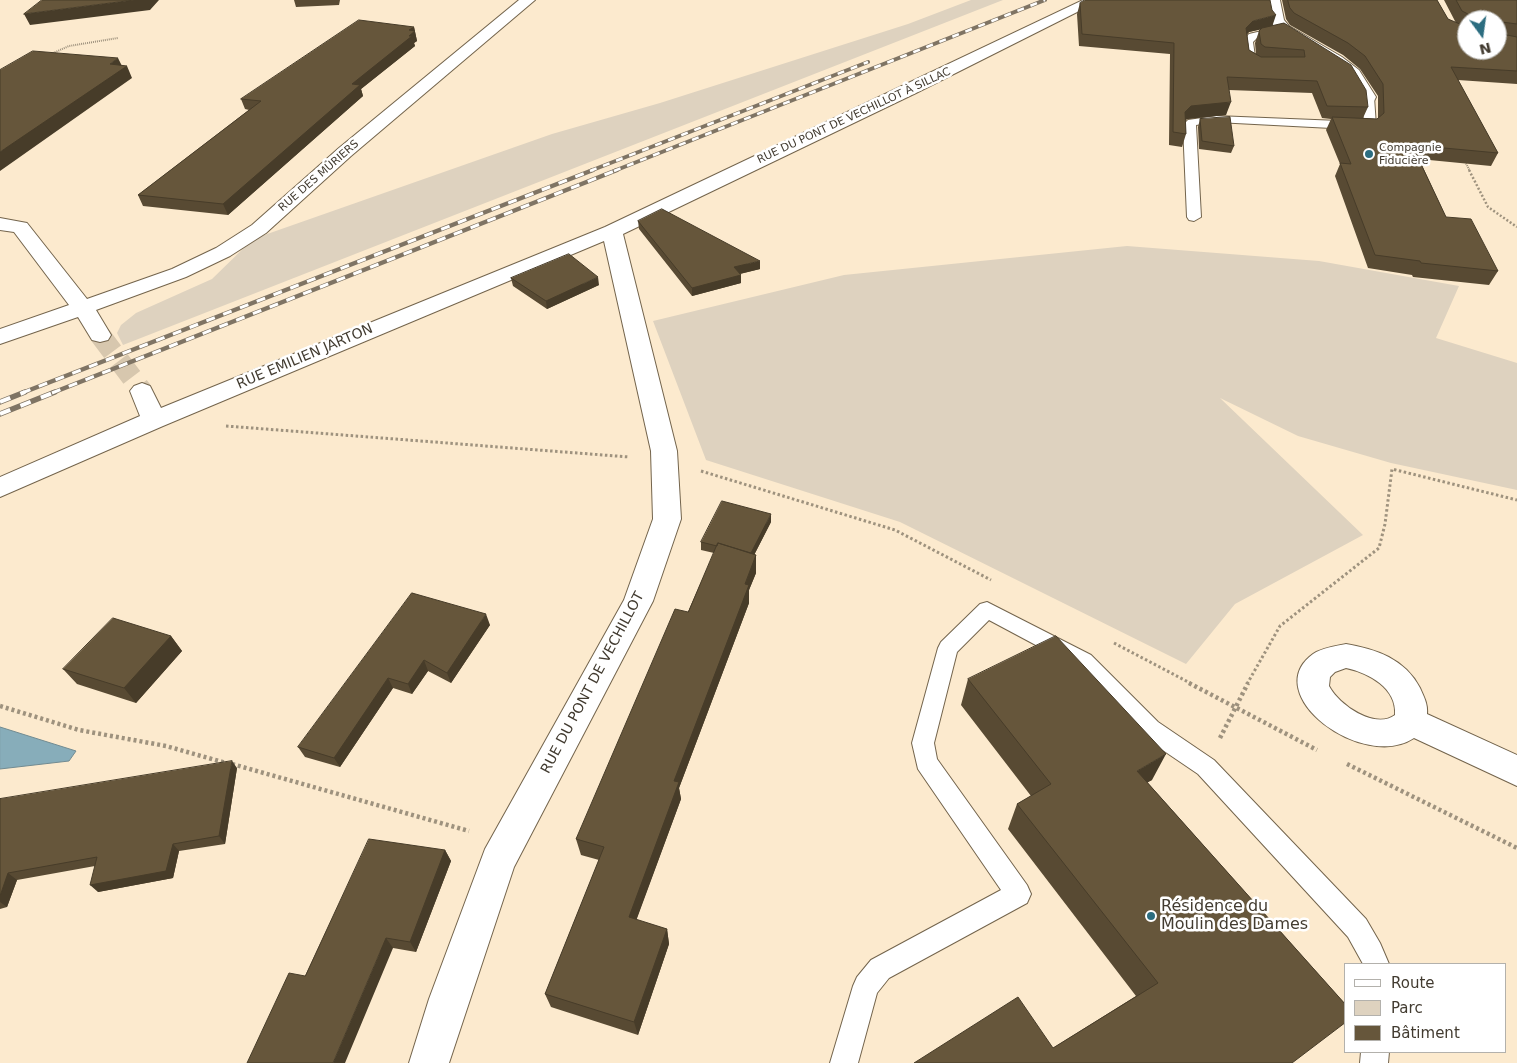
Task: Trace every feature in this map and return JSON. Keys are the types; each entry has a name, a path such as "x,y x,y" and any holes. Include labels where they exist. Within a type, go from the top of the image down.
{"street":[{"name":"RUE DES MÛRIERS","path":"0,337 84,309 188,269 224,252 259,228 345,152 528,0"},
{"name":"RUE DU PONT DE VECHILLOT À SILLAC","path":"612,230 918,86 1094,0"},
{"path":"1273,0 1276,21 1284,29 1347,68 1360,82 1368,97"},
{"path":"0,224 20,227 84,309 100,335"},
{"name":"RUE EMILIEN JARTON","path":"0,488 154,420 612,230"},
{"name":"RUE DU PONT DE VECHILLOT","path":"429,1063 498,861 638,601 667,519 664,459 612,230"},
{"path":"142,391 154,420"},
{"path":"1410,721 1517,771"}],"lane":[{"path":"1265,66 1253,62 1248,42 1253,36 1284,29"},
{"path":"1194,217 1189,125 1192,122 1216,119 1370,126 1368,97"},
{"path":"844,1063 866,986 880,969 1018,894 926,762 923,743 948,648 987,610 1084,661 1150,729 1206,766 1357,928 1376,963"}],"path":[{"path":"43,57 69,46 118,38"},
{"path":"1461,152 1488,207 1517,226"},
{"path":"218,425 664,459 895,530 996,582"},
{"path":"1235,705 1280,626 1379,548 1385,524 1392,469 1517,500"},
{"path":"1111,641 1326,754"},
{"path":"0,706 79,730 166,746 508,842"},
{"path":"1343,762 1517,848"}],"green space":[{"path":"971,0 1003,0 123,345 117,333 121,325 136,313 212,279 253,239 552,134 660,103 908,24"},
{"path":"1127,246 1319,261 1459,286 1436,338 1517,363 1517,490 1391,463 1298,436 1220,398 1363,535 1235,604 1186,664 900,522 706,460 653,321 844,275"}],"water":[{"path":"0,727 76,751 69,761 0,769"}],"building":[{"path":"42,0 134,0 24,14"},
{"path":"1085,0 1270,0 1272,10 1276,15 1253,21 1246,28 1249,50 1261,57 1305,57 1304,50 1265,47 1261,44 1259,31 1262,28 1284,23 1351,65 1366,90 1368,107 1327,106 1317,81 1227,77 1231,102 1191,106 1185,112 1186,134 1173,132 1174,43 1082,34 1080,3"},
{"path":"1288,0 1437,0 1448,19 1457,23 1457,60 1507,60 1507,35 1517,37 1517,71 1451,67 1498,153 1412,145 1446,217 1471,219 1498,271 1421,263 1420,261 1375,255 1340,163 1351,164 1332,117 1377,119 1384,113 1383,84 1365,56 1348,43 1294,13 1290,8"},
{"path":"1456,0 1517,0 1517,24 1507,23 1507,10 1461,10"},
{"path":"359,20 414,27 409,30 415,31 409,36 412,36 352,84 360,85 223,204 138,195 261,101 241,99"},
{"path":"33,51 118,58 110,64 127,66 0,152 0,70"},
{"path":"1230,117 1234,146 1202,141 1200,119"},
{"path":"662,209 760,261 734,267 741,275 692,288 638,221"},
{"path":"569,254 598,277 546,301 511,278"},
{"path":"722,501 771,514 751,553 718,543 717,546 701,542"},
{"path":"718,543 756,555 745,584 749,585 674,781 679,782 629,917 667,929 634,1022 545,994 604,847 576,839 675,609 688,612"},
{"path":"412,593 486,614 447,673 424,660 408,684 388,678 334,758 298,747"},
{"path":"113,618 171,636 124,688 63,669"},
{"name":"Résidence du Moulin des Dames","path":"1056,636 1166,754 1137,771 1344,1003 1344,1024 1292,1063 914,1063 1018,997 1053,1048 1158,983 1017,804 1051,784 968,679"},
{"path":"232,761 219,836 173,844 166,871 90,885 97,857 8,873 0,896 0,799"},
{"path":"369,839 445,850 410,942 386,938 333,1063 247,1063 289,973 305,976"}],"tunnel":[{"path":"100,335 142,391"}],"railway":[{"path":"614,171 1045,0"},
{"path":"590,171 868,62"},
{"path":"22,393 593,170"},
{"path":"52,393 617,170"},
{"path":"0,402 25,392"},
{"path":"0,414 55,392"}],"place":[{"name":"Compagnie Fiducière","path":"1369,154"},
{"name":"Résidence du Moulin des Dames","path":"1151,916"}]}
